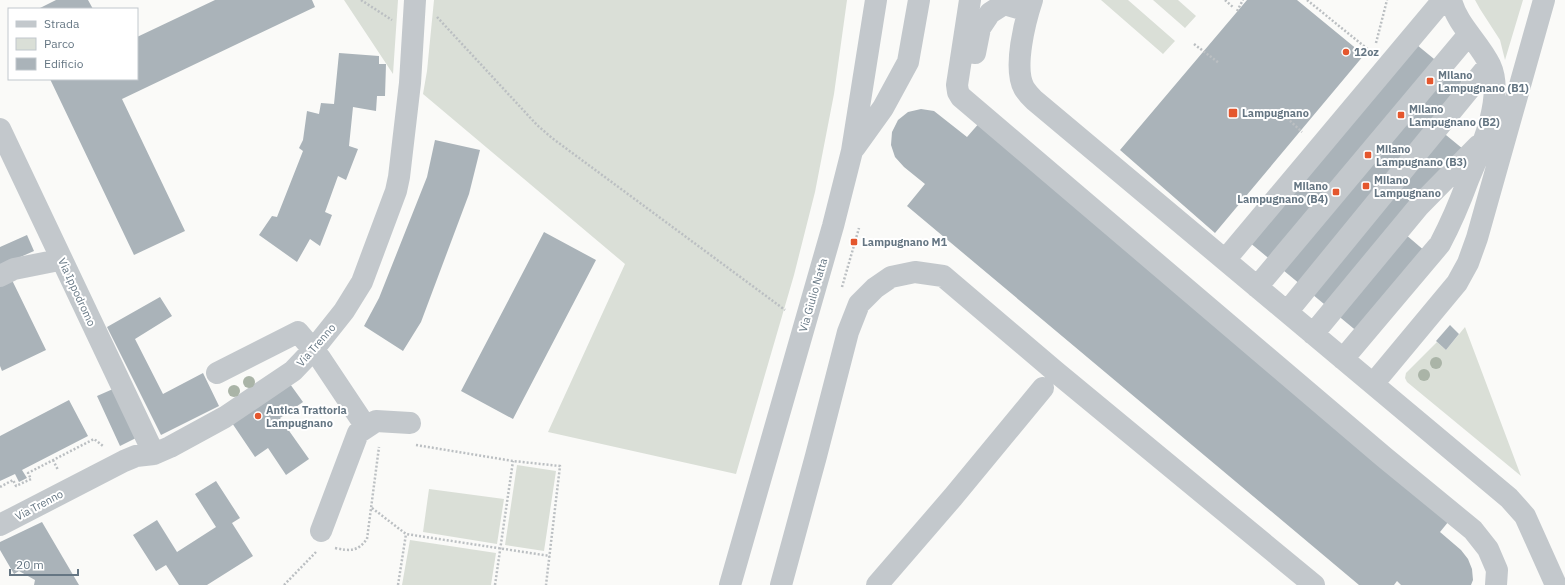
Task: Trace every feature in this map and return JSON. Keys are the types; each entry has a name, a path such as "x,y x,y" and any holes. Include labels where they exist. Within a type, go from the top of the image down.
{"street":[{"name":"Via Trenno","path":"0,525 124,461 136,456 154,454 226,417 292,371 313,350 344,311 362,282 396,191 410,83 415,0"},
{"name":"Via Giulio Natta","path":"730,585 833,226 852,152 876,0"},
{"path":"852,152 883,108 908,62 919,0"},
{"path":"1225,260 1443,0"},
{"path":"1343,359 1440,244 1451,223 1484,140 1490,120 1493,98 1493,81 1490,65 1454,11 1450,0"},
{"path":"1373,384 1457,283 1468,263 1477,238 1544,0"},
{"path":"992,122 972,85 971,76 980,28 990,13 1004,4 1029,4 1020,53 1019,72 1024,88 1034,100 1509,498 1525,516 1556,585"},
{"path":"971,5 958,77 958,92 961,97 1384,457 1473,530 1488,549 1497,570 1496,585"},
{"path":"1256,287 1469,34"},
{"path":"1287,312 1490,65"},
{"name":"Via Ippodromo","path":"0,129 154,454"},
{"path":"1313,334 1418,206 1484,140"},
{"path":"0,276 14,269 54,261"},
{"path":"781,585 848,332 859,304 875,288 891,277 916,272 943,276 1056,372 1314,585"},
{"path":"217,373 298,332 313,350 366,427"},
{"path":"877,585 953,497 1042,388"},
{"path":"323,542 358,433 376,421 410,423"},
{"path":"1542,553 1542,585"}],"path":[{"path":"361,0 394,22"},
{"path":"1225,0 1234,8"},
{"path":"1237,11 1243,0"},
{"path":"1307,0 1371,52 1375,47 1387,0"},
{"path":"437,16 538,125 552,138 788,313"},
{"path":"1194,44 1219,63"},
{"path":"1287,118 1306,135"},
{"path":"842,290 859,228"},
{"path":"0,487 13,480 16,486 31,479 28,473 94,439"},
{"path":"284,585 323,542 346,550 361,546 367,539 379,445"},
{"path":"413,445 513,461 560,466 546,585"},
{"path":"495,585 513,461"},
{"path":"372,508 406,534 550,556"},
{"path":"398,585 406,534"}],"green space":[{"path":"344,0 398,0 393,74"},
{"path":"434,0 847,0 834,94 815,192 794,275 736,474 548,432 625,264 423,94 427,71"},
{"path":"1101,0 1128,0 1175,41 1163,54"},
{"path":"1153,0 1178,0 1196,16 1185,28"},
{"path":"1475,0 1523,0 1505,60 1500,40"},
{"path":"1465,327 1521,476 1407,382 1405,378 1406,373 1437,342 1446,350"},
{"path":"517,465 556,471 544,551 505,545"},
{"path":"429,489 504,499 497,544 423,532"},
{"path":"410,540 496,553 491,585 402,585"}],"building":[{"path":"56,0 88,0 92,8 40,8"},
{"path":"215,0 312,0 315,7 122,99 185,231 134,255 50,80 138,80 138,37"},
{"path":"1247,0 1297,0 1364,55 1215,233 1120,150"},
{"path":"1417,45 1467,86 1435,126 1463,149 1398,228 1426,252 1359,333 1249,242"},
{"path":"339,53 379,56 379,64 386,64 385,96 377,96 376,111 353,107 349,146 358,149 346,180 338,176 325,212 332,215 320,246 310,239 297,262 259,235 272,216 277,217 303,151 299,148 303,140 307,111 319,114 321,103 334,104"},
{"path":"921,109 934,111 967,137 981,121 1453,516 1440,532 1461,550 1468,559 1472,569 1473,580 1471,585 1401,585 1397,581 1394,585 1359,585 907,206 925,184 904,167 895,157 891,145 892,132 898,120 908,112"},
{"path":"435,140 480,150 469,194 421,322 403,351 364,326 379,298 427,177"},
{"path":"544,232 596,260 513,419 461,391"},
{"path":"27,235 34,251 0,266 0,247"},
{"path":"12,280 46,350 2,371 0,366 0,286"},
{"path":"160,297 172,316 135,339 163,394 203,373 219,406 161,435 107,327"},
{"path":"1450,325 1459,334 1446,350 1436,341"},
{"path":"290,384 303,402 280,418 309,459 286,475 268,448 255,457 232,423"},
{"path":"113,389 136,438 120,446 97,396"},
{"path":"69,400 88,436 22,470 27,478 19,482 15,474 0,481 0,436"},
{"path":"216,481 240,518 232,523 253,556 207,585 179,585 166,565 156,571 133,535 157,520 177,552 216,527 195,494"},
{"path":"42,522 79,585 34,585 35,580 19,571 14,574 0,550 0,542"}],"place":[{"name":"12oz","path":"1346,52"},
{"name":"Milano Lampugnano (B1)","path":"1430,81"},
{"name":"Lampugnano","path":"1233,113"},
{"name":"Milano Lampugnano (B2)","path":"1401,115"},
{"name":"Milano Lampugnano (B3)","path":"1368,155"},
{"name":"Milano Lampugnano","path":"1366,186"},
{"name":"Milano Lampugnano (B4)","path":"1336,192"},
{"name":"Lampugnano M1","path":"854,242"},
{"name":"Antica Trattoria Lampugnano","path":"258,416"}]}
